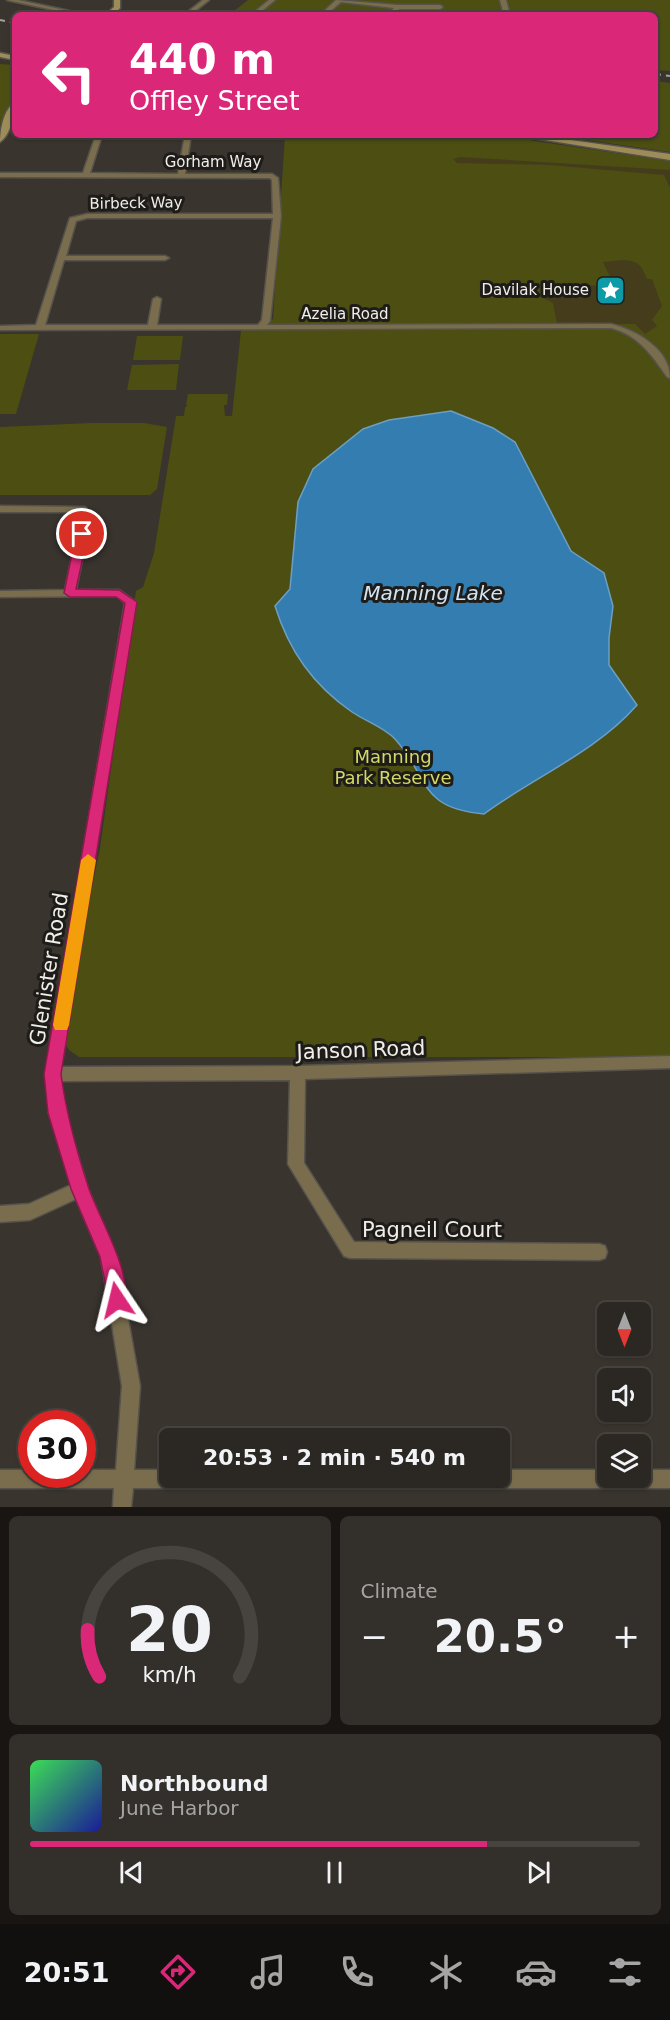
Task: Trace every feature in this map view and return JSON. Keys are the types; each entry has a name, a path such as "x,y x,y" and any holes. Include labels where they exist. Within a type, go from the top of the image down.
{"main road":[{"path":"0,139 12,111"},
{"path":"541,138 670,155"},
{"path":"562,138 670,155"}],"street":[{"path":"10,0 71,12"},
{"path":"191,12 206,0"},
{"path":"257,12 271,0"},
{"path":"326,12 340,0 398,7 440,3"},
{"path":"393,12 398,7"},
{"path":"86,175 98,138"},
{"path":"181,174 187,138"},
{"name":"Gorham Way","path":"0,175 272,176 276,179 277,216 266,321 262,325"},
{"name":"Birbeck Way","path":"40,327 73,219 87,216 277,216"},
{"path":"61,258 165,258"},
{"path":"152,327 157,298"},
{"name":"Azelia Road","path":"0,328 262,325 334,328 610,326 628,329 641,337 670,375"},
{"path":"0,509 82,509 86,514 70,593 0,594"},
{"name":"Glenister Road","path":"70,593 119,593 131,602 53,1074 57,1113 80,1189 109,1257 131,1386 122,1507"},
{"name":"Janson Road","path":"53,1074 298,1073 670,1062"},
{"name":"Pagneil Court","path":"298,1073 296,1164 350,1250 599,1252"},
{"path":"0,1214 30,1212 80,1189"},
{"path":"0,1479 670,1479"}],"green space":[{"path":"248,0 670,0 670,71 658,70 658,12 233,12"},
{"path":"0,64 12,65 12,101 0,125"},
{"path":"658,81 670,83 670,152 574,138 658,138"},
{"name":"Manning Park Reserve","path":"285,138 514,138 670,161 670,1057 79,1057 69,1050 63,1040 70,994 100,848 136,591 143,587 154,553 176,416 184,416 185,407 188,406 186,405 188,394 228,394 227,405 224,405 225,416 232,416 241,330 257,330 273,319"},
{"path":"0,334 39,334 16,414 0,414"},
{"path":"137,336 183,336 180,360 133,360"},
{"path":"179,364 176,390 127,390 132,365"},
{"path":"144,423 167,427 157,489 150,495 0,495 0,427"}],"sand":[{"path":"460,157 670,170 670,188 664,175 550,165 457,163 453,159"},
{"path":"633,261 641,267 647,279 652,279 662,306 652,320 657,326 645,334 635,324 557,324 553,303 543,298 545,290 574,284 615,287 603,262"}],"water":[{"name":"Manning Lake","path":"451,411 493,428 515,442 571,551 604,573 613,606 609,638 609,665 637,705 603,737 484,814 463,811 436,798 395,739 352,712 325,690 295,652 275,606 290,589 298,502 313,469 363,429 389,420"}],"railway":[{"path":"0,20 12,22"},
{"path":"658,74 670,76"}],"slow traffic":[{"path":"61,1025 88,860"}],"place":[{"name":"Davilak House","path":"610,290"}],"route":[{"path":"82,534 70,593 119,593 131,602 53,1074 57,1113 80,1189 109,1257 117,1300"}]}
